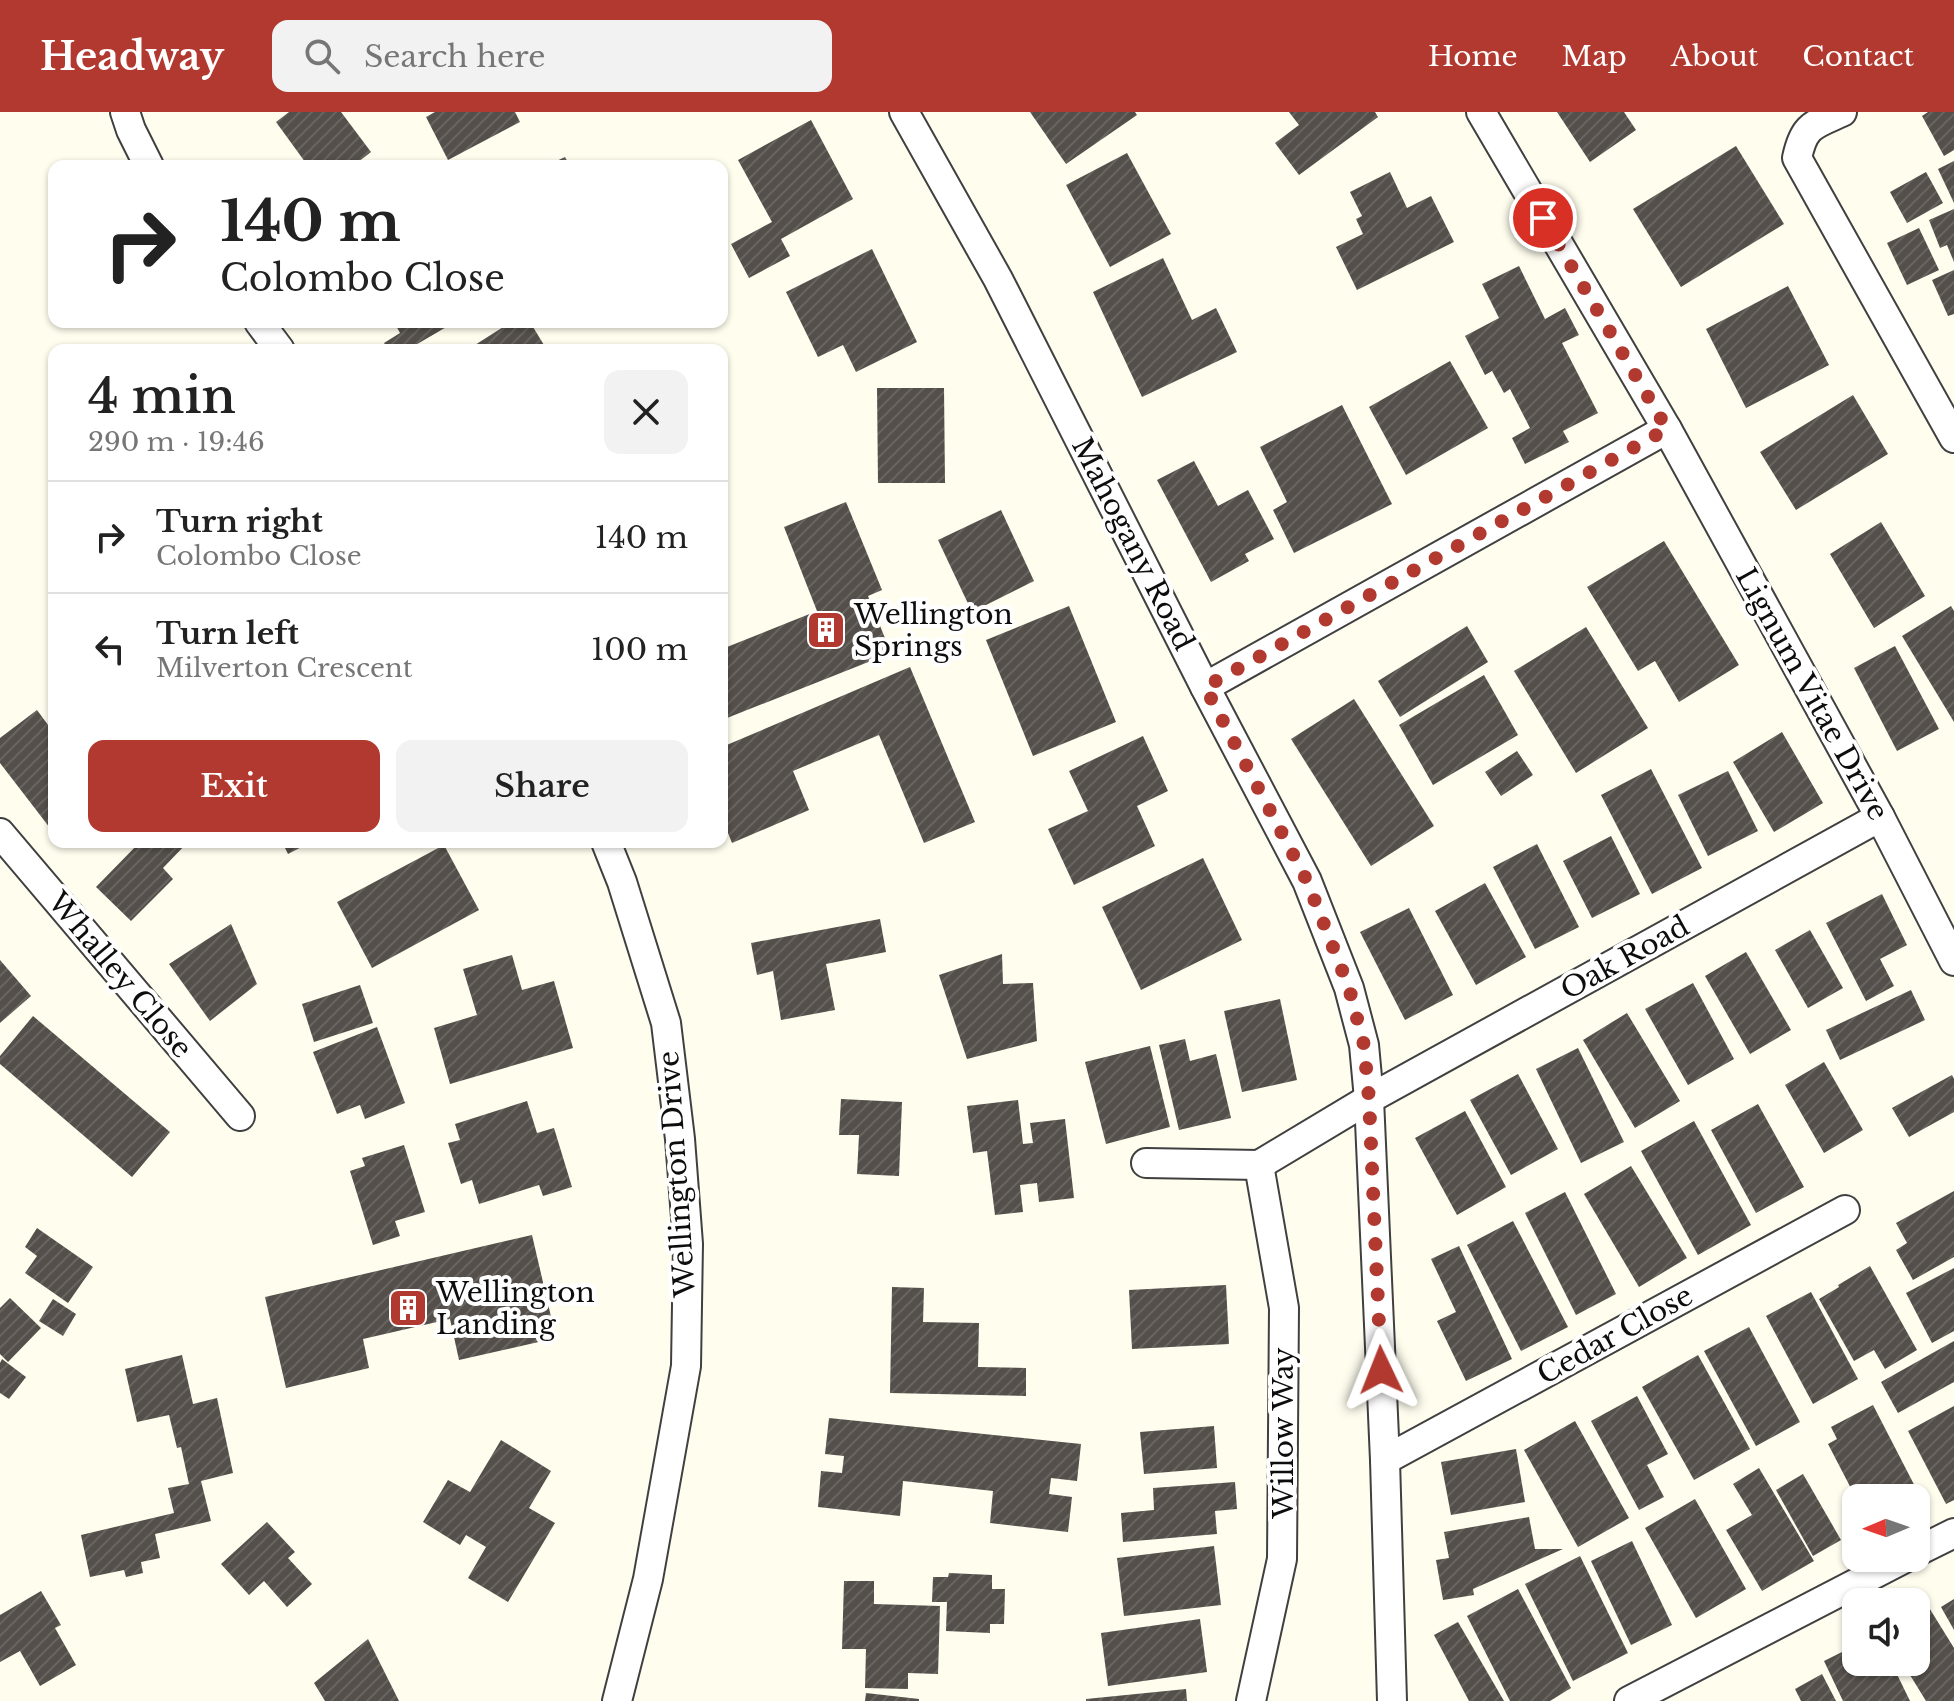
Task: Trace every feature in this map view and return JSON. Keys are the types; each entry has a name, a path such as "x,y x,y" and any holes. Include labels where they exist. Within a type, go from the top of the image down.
{"street":[{"path":"125,112 146,160"},
{"name":"Mahogany Road","path":"904,112 998,279 1307,881 1349,988 1364,1045 1369,1099 1392,1701"},
{"name":"Lignum Vitae Drive","path":"1481,112 1667,429 1880,817 1954,961"},
{"path":"1842,112 1808,128 1797,158 1943,395 1954,438"},
{"path":"1205,687 1667,429"},
{"name":"Oak Road","path":"1369,1099 1880,817"},
{"name":"Whalley Close","path":"0,833 10,863 240,1116"},
{"name":"Wellington Drive","path":"608,848 666,1023 680,1139 688,1244 686,1366 648,1579 617,1701"},
{"path":"1146,1163 1259,1165 1369,1099"},
{"name":"Willow Way","path":"1251,1701 1282,1559 1284,1308 1259,1165"},
{"name":"Cedar Close","path":"1385,1460 1845,1210"},
{"path":"1930,1545 1954,1533"},
{"path":"1629,1701 1878,1572"}],"building":[{"path":"289,112 341,112 371,152 361,160 304,160 276,122"},
{"path":"435,112 515,112 520,122 448,160 426,117"},
{"path":"1030,112 1135,112 1137,115 1066,164"},
{"path":"1289,112 1375,112 1378,117 1299,175 1275,143 1299,125"},
{"path":"1557,112 1624,112 1636,130 1590,162"},
{"path":"1928,112 1954,112 1954,150 1944,156 1922,116"},
{"path":"811,120 853,199 781,239 790,256 749,278 731,244 772,222 738,160"},
{"path":"1736,146 1784,224 1681,287 1633,209"},
{"path":"1127,153 1171,234 1110,267 1066,185"},
{"path":"1954,161 1954,203 1938,169"},
{"path":"1390,172 1407,208 1431,196 1454,242 1357,290 1336,247 1363,234 1356,219 1362,216 1350,192"},
{"path":"1926,172 1943,203 1907,223 1890,192"},
{"path":"1954,209 1954,262 1947,245 1940,248 1929,220"},
{"path":"1919,228 1939,270 1907,285 1887,243"},
{"path":"872,249 917,342 856,372 843,345 818,357 786,292"},
{"path":"1163,258 1192,320 1216,308 1237,352 1142,397 1093,292"},
{"path":"1519,266 1545,319 1565,308 1579,335 1562,343 1598,413 1563,431 1569,442 1525,464 1512,438 1530,428 1510,389 1504,393 1492,371 1485,375 1465,336 1499,318 1482,284"},
{"path":"1954,270 1954,314 1948,316 1932,280"},
{"path":"1788,286 1829,365 1746,408 1706,329"},
{"path":"397,328 445,328 417,344 384,343 400,333"},
{"path":"502,328 534,328 543,344 476,344"},
{"path":"1450,361 1488,428 1406,475 1369,407"},
{"path":"877,388 944,388 945,483 878,483"},
{"path":"1853,395 1888,454 1796,510 1760,452"},
{"path":"1342,405 1392,504 1294,553 1273,510 1287,502 1260,447"},
{"path":"1194,461 1218,506 1248,490 1274,539 1245,554 1249,561 1211,582 1157,480"},
{"name":"Wellington Springs","path":"846,502 882,590 868,596 891,653 728,718 728,647 817,611 784,527"},
{"path":"1001,510 1034,581 972,612 938,540"},
{"path":"1881,522 1925,596 1874,628 1830,554"},
{"path":"1664,541 1739,665 1679,702 1655,661 1638,671 1587,587"},
{"path":"1069,606 1116,722 1033,756 986,640"},
{"path":"1951,606 1954,611 1954,722 1902,636"},
{"path":"1467,626 1488,662 1400,717 1378,681"},
{"path":"1586,627 1648,728 1576,773 1514,671"},
{"path":"1895,646 1939,729 1897,751 1854,668"},
{"path":"910,667 975,822 924,843 879,735 793,771 809,810 732,843 728,833 728,744"},
{"path":"1484,675 1518,735 1433,785 1399,725"},
{"path":"1354,699 1434,826 1371,866 1291,739"},
{"path":"37,710 48,725 48,825 0,763 0,738"},
{"path":"1782,732 1823,803 1774,832 1733,762"},
{"path":"1143,736 1168,791 1137,806 1155,846 1074,885 1048,829 1088,811 1069,771"},
{"path":"1517,751 1533,775 1501,796 1485,772"},
{"path":"1651,769 1702,868 1652,894 1601,795"},
{"path":"1728,771 1758,831 1708,856 1678,795"},
{"path":"1611,836 1640,894 1592,918 1563,861"},
{"path":"1537,844 1579,927 1535,949 1493,867"},
{"path":"134,848 182,848 163,868 173,879 131,921 96,887"},
{"path":"285,848 300,848 288,854"},
{"path":"438,848 446,848 479,910 372,968 337,902"},
{"path":"1203,858 1242,940 1141,990 1102,907"},
{"path":"1485,883 1526,957 1476,985 1435,911"},
{"path":"1882,894 1907,945 1880,959 1894,986 1866,1001 1826,923"},
{"path":"1409,908 1453,995 1405,1020 1360,932"},
{"path":"880,919 886,952 826,964 835,1010 781,1020 773,971 757,975 751,943"},
{"path":"231,924 257,984 210,1021 169,964"},
{"path":"1810,930 1843,988 1808,1008 1775,950"},
{"path":"1746,952 1791,1030 1750,1054 1705,976"},
{"path":"1002,954 1003,984 1033,983 1037,1041 967,1059 939,975"},
{"path":"512,955 522,990 554,981 573,1048 450,1084 434,1028 477,1015 463,969"},
{"path":"0,960 31,996 0,1023"},
{"path":"1693,983 1734,1059 1688,1085 1645,1009"},
{"path":"360,985 373,1023 314,1042 302,1004"},
{"path":"1911,990 1925,1020 1840,1060 1826,1030"},
{"path":"1280,999 1297,1080 1242,1092 1224,1011"},
{"path":"1627,1013 1680,1101 1635,1128 1583,1040"},
{"path":"33,1016 170,1132 132,1177 0,1064 0,1056"},
{"path":"377,1027 405,1103 365,1119 360,1105 337,1114 313,1052"},
{"path":"1185,1039 1190,1061 1216,1054 1231,1118 1179,1130 1159,1045"},
{"path":"1150,1046 1170,1127 1106,1144 1085,1062"},
{"path":"1578,1048 1624,1142 1581,1163 1536,1069"},
{"path":"1824,1062 1863,1130 1824,1153 1785,1085"},
{"path":"1518,1074 1558,1149 1511,1175 1470,1100"},
{"path":"1952,1075 1954,1112 1909,1137 1892,1108"},
{"path":"841,1099 902,1102 899,1176 857,1174 859,1135 839,1135"},
{"path":"1018,1100 1023,1144 1033,1143 1030,1123 1065,1119 1074,1198 1039,1202 1037,1183 1020,1185 1023,1212 995,1215 987,1151 973,1153 967,1106"},
{"path":"527,1101 537,1133 554,1128 572,1187 543,1196 539,1185 479,1204 472,1180 461,1184 448,1143 460,1140 455,1124"},
{"path":"1758,1104 1804,1187 1756,1213 1711,1130"},
{"path":"1465,1111 1506,1187 1457,1215 1415,1138"},
{"path":"1694,1121 1751,1225 1698,1255 1641,1151"},
{"path":"404,1145 425,1212 395,1221 400,1236 373,1245 350,1171 365,1166 362,1158"},
{"path":"1631,1166 1687,1258 1639,1287 1584,1194"},
{"path":"1954,1191 1954,1257 1913,1280 1896,1250 1907,1243 1896,1223"},
{"path":"1565,1192 1616,1294 1576,1315 1525,1213"},
{"path":"1513,1221 1568,1327 1521,1351 1467,1245"},
{"path":"37,1228 93,1267 68,1303 25,1273 37,1256 25,1247"},
{"name":"Wellington Landing","path":"532,1235 556,1338 459,1360 450,1319 363,1339 369,1368 286,1388 265,1297"},
{"path":"1459,1246 1512,1359 1466,1381 1437,1321 1456,1312 1431,1259"},
{"path":"1870,1266 1917,1350 1885,1369 1874,1350 1854,1361 1819,1299"},
{"path":"1954,1268 1954,1331 1932,1343 1906,1293"},
{"path":"1226,1285 1229,1344 1132,1349 1129,1290"},
{"path":"892,1287 924,1288 923,1322 979,1323 978,1367 1026,1368 1026,1396 890,1393"},
{"path":"1811,1292 1858,1379 1813,1404 1766,1316"},
{"path":"10,1298 41,1328 8,1362 0,1354 0,1308"},
{"path":"53,1299 76,1314 63,1336 39,1321"},
{"path":"1749,1327 1800,1422 1756,1446 1704,1351"},
{"path":"1954,1341 1954,1382 1898,1413 1881,1382"},
{"path":"182,1355 193,1404 217,1398 233,1473 201,1481 211,1521 155,1534 160,1558 141,1562 143,1573 126,1577 124,1570 90,1577 81,1535 174,1513 168,1488 189,1484 181,1447 177,1448 169,1415 137,1422 125,1369"},
{"path":"1698,1355 1750,1449 1694,1480 1642,1387"},
{"path":"2,1359 26,1377 9,1399 0,1393"},
{"path":"1637,1396 1668,1454 1647,1465 1664,1497 1639,1510 1591,1421"},
{"path":"1873,1405 1914,1484 1849,1484 1828,1444 1837,1439 1831,1427"},
{"path":"1954,1406 1954,1500 1946,1504 1908,1431"},
{"path":"829,1418 1081,1444 1077,1481 1051,1478 1049,1494 1072,1497 1068,1532 990,1523 993,1491 903,1481 900,1516 818,1507 821,1471 842,1473 844,1456 825,1454"},
{"path":"1575,1421 1629,1518 1578,1547 1524,1450"},
{"path":"1214,1426 1217,1468 1144,1474 1140,1432"},
{"path":"501,1440 551,1471 529,1508 555,1523 508,1602 468,1578 486,1547 466,1535 460,1545 423,1522 448,1480 470,1492"},
{"path":"1516,1449 1525,1502 1451,1515 1441,1462"},
{"path":"1759,1468 1814,1561 1762,1591 1726,1530 1752,1515 1733,1484"},
{"path":"1803,1474 1841,1540 1813,1556 1776,1490"},
{"path":"1235,1482 1237,1509 1215,1511 1217,1534 1123,1542 1121,1513 1154,1510 1153,1488"},
{"path":"1695,1499 1746,1589 1696,1618 1645,1528"},
{"path":"1529,1517 1535,1549 1563,1549 1473,1589 1474,1595 1443,1600 1436,1560 1449,1558 1444,1532"},
{"path":"267,1522 295,1552 288,1558 312,1584 287,1607 264,1581 249,1595 221,1564"},
{"path":"1632,1541 1672,1625 1631,1645 1591,1561"},
{"path":"1214,1546 1221,1605 1124,1616 1117,1558"},
{"path":"1580,1556 1628,1653 1573,1681 1525,1584"},
{"path":"949,1573 992,1575 992,1589 1005,1589 1004,1624 990,1624 990,1633 946,1631 947,1602 932,1602 933,1577 948,1577"},
{"path":"844,1581 874,1581 874,1604 940,1606 938,1674 908,1673 908,1689 865,1688 866,1649 842,1649"},
{"path":"1518,1589 1571,1688 1550,1701 1510,1701 1467,1616"},
{"path":"41,1591 61,1625 55,1628 76,1665 40,1686 20,1651 0,1662 0,1615"},
{"path":"1954,1599 1954,1630 1941,1607"},
{"path":"1930,1609 1954,1648 1954,1701 1926,1701 1911,1676 1930,1676"},
{"path":"1200,1619 1207,1672 1108,1686 1101,1633"},
{"path":"1458,1622 1504,1701 1469,1701 1434,1635"},
{"path":"368,1639 399,1701 325,1701 314,1683"},
{"path":"1842,1652 1842,1676 1898,1676 1910,1701 1843,1701 1824,1661"},
{"path":"1822,1674 1836,1701 1801,1701 1795,1689"},
{"path":"1186,1689 1187,1701 1086,1701 1086,1699"},
{"path":"866,1693 919,1699 919,1701 865,1701"}],"place":[{"name":"Wellington Springs","path":"826,630"},
{"name":"Wellington Landing","path":"408,1308"}],"route":[{"path":"1381,1370 1364,1045 1349,988 1307,881 1205,687 1667,429 1543,218"}]}
